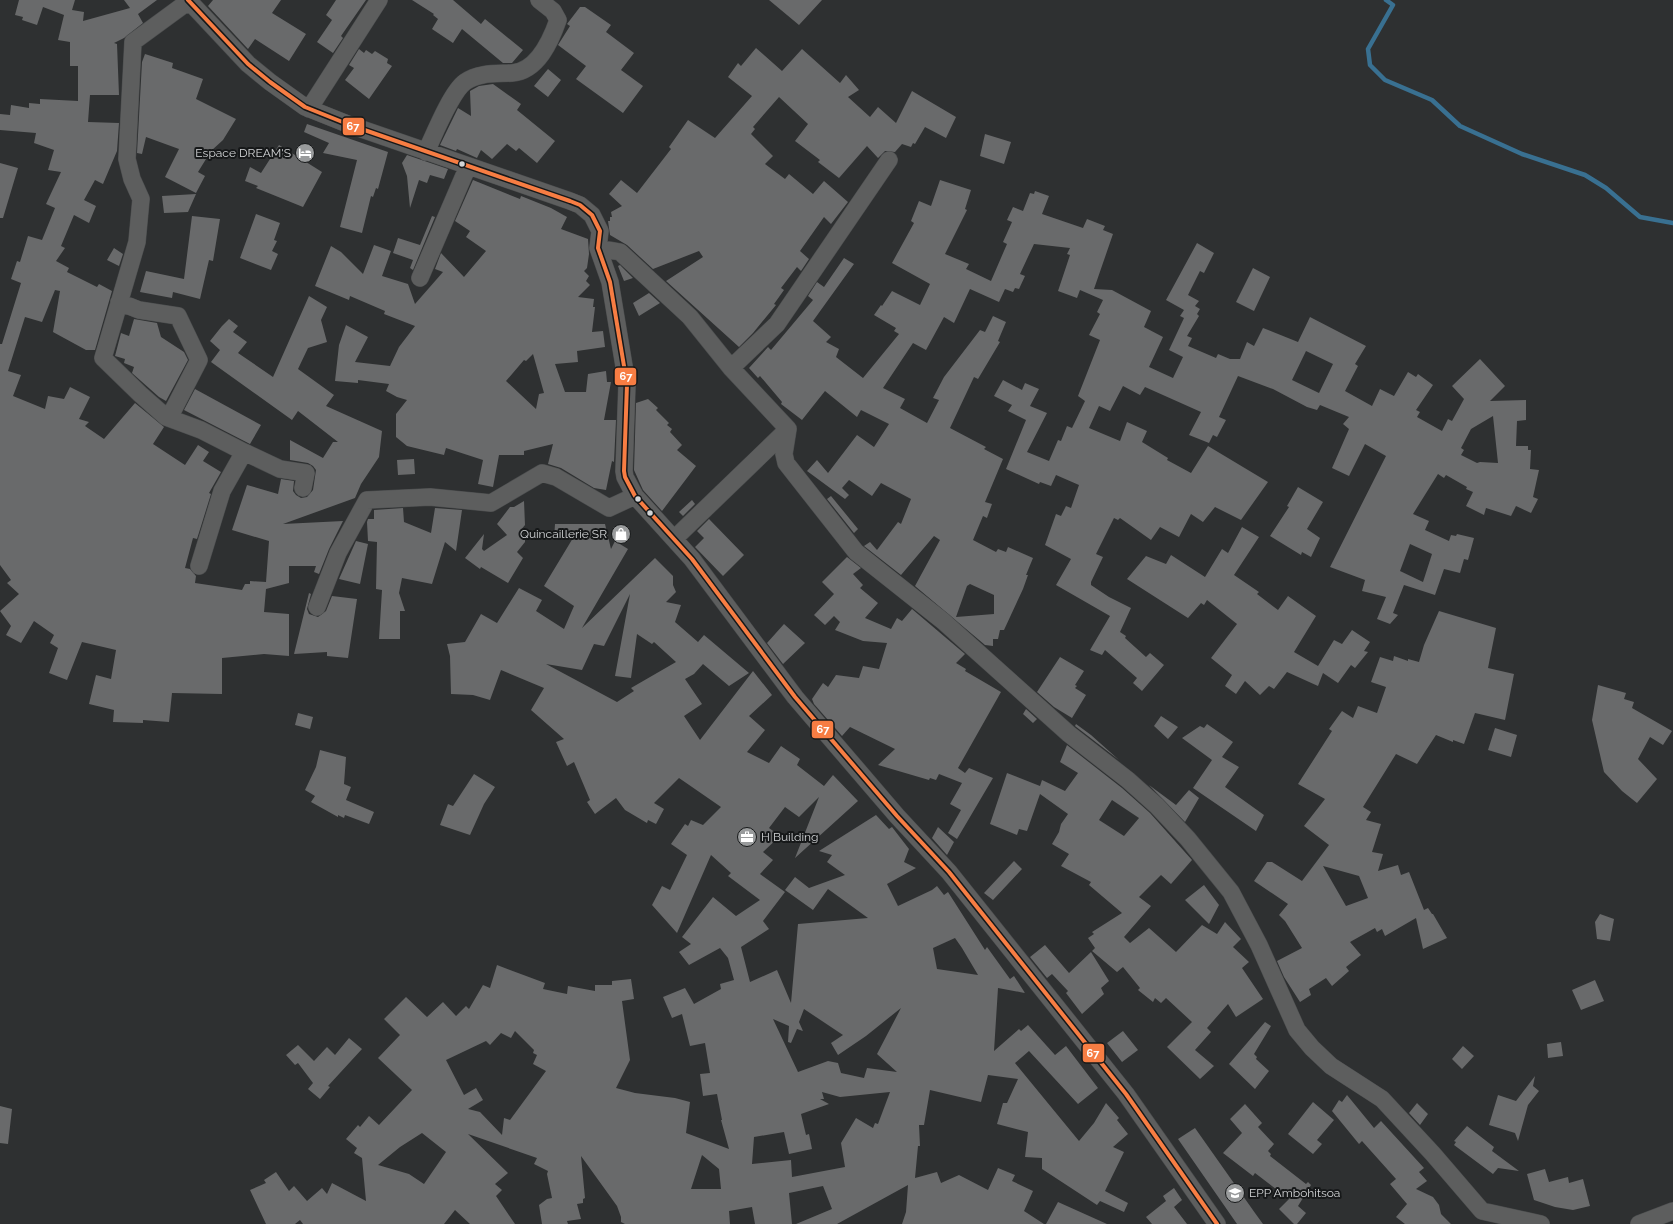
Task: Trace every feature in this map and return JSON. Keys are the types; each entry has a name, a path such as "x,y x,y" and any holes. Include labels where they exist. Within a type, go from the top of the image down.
{"street":[{"path":"303,488 306,473 280,469 201,430 169,418 140,394 103,358 137,242 141,199 132,179 127,159 133,42 189,0 248,64 293,99 309,109 426,152 580,205 592,215 598,223 600,231 598,248 610,282 627,384 624,470 625,477 635,496 692,558 795,697 897,816 949,872 1126,1094 1217,1224"},
{"path":"309,109 380,0"},
{"path":"426,152 447,107 465,82 490,72 514,73 534,64 550,40 558,20 553,11 539,0"},
{"path":"731,368 777,324 889,160"},
{"path":"420,278 468,166"},
{"path":"598,248 620,252 690,317 731,368 788,429"},
{"path":"119,302 139,310 178,316 199,360 169,418"},
{"path":"674,539 788,429"},
{"path":"788,429 784,454 786,463 856,552 943,621 1069,734 1128,780 1157,806 1188,839 1231,892 1259,945 1297,1030 1312,1048 1331,1066 1382,1099 1433,1154 1482,1211 1541,1224"},
{"path":"199,566 222,491 244,452"},
{"path":"317,607 338,553 367,500 430,498 492,503 542,473 556,477 609,508 635,496"},
{"path":"1639,1224 1673,1211"}],"building":[{"path":"19,0 75,0 72,10 84,12 83,21 130,8 124,0 157,0 138,14 143,23 124,38 114,43 117,44 119,95 90,95 88,122 119,123 117,151 103,184 95,180 84,200 96,206 89,223 74,215 61,246 65,248 56,261 69,268 67,272 97,287 99,284 112,291 95,350 86,350 53,332 60,291 55,290 42,322 25,317 8,371 21,375 13,396 45,409 48,396 64,399 70,387 90,397 79,419 89,422 85,426 104,439 135,403 164,427 153,444 185,465 198,445 209,452 203,461 221,472 209,493 211,494 197,539 193,538 185,568 190,569 196,576 195,583 242,590 245,584 250,584 250,581 266,582 269,541 232,530 247,485 278,494 281,479 294,481 293,491 296,495 301,498 307,497 313,490 316,470 308,463 290,460 290,440 323,458 333,442 338,442 298,411 292,420 211,362 220,350 210,341 222,326 229,319 238,326 233,332 247,342 238,353 273,377 309,296 327,307 321,320 327,342 308,348 298,369 334,395 326,406 382,431 379,457 361,484 355,498 283,524 343,521 329,549 319,574 314,572 316,566 289,566 289,583 266,589 264,612 289,614 289,656 264,654 222,658 222,694 172,693 169,722 143,720 143,723 113,722 114,710 89,704 96,675 111,679 116,650 82,642 67,680 49,673 58,648 50,643 54,635 34,621 21,643 6,635 11,626 0,611 19,594 7,583 11,580 0,565 0,344 2,344 21,283 11,279 17,261 20,262 28,236 42,240 55,208 46,204 61,172 48,170 54,150 34,143 36,133 0,130 0,114 10,115 11,105 29,108 29,103 40,104 40,99 78,101 78,66 70,66 70,42 58,40 64,15 43,7 37,25 22,20 23,17 15,15"},
{"path":"213,0 281,0 272,13 306,34 289,61 255,39 248,49 208,6"},
{"path":"336,0 366,0 341,36 343,38 333,53 317,42 332,20 326,15"},
{"path":"412,0 453,0 481,24 485,19 523,50 512,63 503,63 462,29 453,43 432,29 438,19 433,15 434,14"},
{"path":"769,0 822,0 799,25"},
{"path":"580,7 585,7 611,25 606,32 634,53 621,70 643,86 623,113 576,79 586,66 558,45 570,26 567,24"},
{"path":"756,48 782,71 802,49 840,83 846,75 859,90 848,97 870,117 878,107 896,123 912,91 956,117 946,138 925,127 915,144 913,143 911,147 902,144 895,152 885,151 878,158 867,146 839,178 818,162 820,160 795,141 808,124 779,97 753,127 755,129 751,134 773,156 765,164 785,179 789,174 813,194 824,181 848,202 831,224 824,217 800,251 809,259 801,271 797,267 781,288 784,290 774,304 776,305 753,333 739,347 666,281 703,257 699,251 653,269 627,245 610,235 608,221 610,221 610,217 612,217 611,212 622,206 609,194 621,180 637,193 671,149 669,147 688,120 715,138 752,96 728,77 738,63 741,66"},
{"path":"359,49 364,53 366,50 372,54 375,51 388,59 387,63 392,66 369,99 345,80 354,68 349,65"},
{"path":"145,54 173,63 172,68 203,79 196,99 236,119 223,140 211,151 198,172 205,176 196,193 165,177 179,149 146,137 142,154 137,153 142,62"},
{"path":"548,69 561,80 548,97 534,86"},
{"path":"493,84 521,104 517,110 555,141 537,163 519,148 516,151 507,144 492,159 481,150 477,158 457,149 456,151 440,145 458,108 471,116 470,91 479,86"},
{"path":"307,124 388,152 378,189 376,188 373,197 371,196 362,233 340,227 357,160 323,153 329,143 304,132"},
{"path":"985,134 1011,142 1004,164 980,156"},
{"path":"279,145 322,172 303,207 256,188 258,186 245,181 250,167 261,173"},
{"path":"407,155 448,169 444,179 430,175 427,183 419,180 410,208 407,176 402,163"},
{"path":"0,163 18,168 3,218 0,218"},
{"path":"473,180 520,199 521,196 551,208 567,217 561,229 588,239 589,254 587,268 584,271 589,276 586,281 590,285 578,297 594,299 593,307 595,307 592,332 603,331 605,347 577,351 578,362 555,364 565,392 586,392 588,374 606,371 607,382 611,382 604,420 616,420 614,462 612,461 606,490 594,488 561,468 548,464 553,444 524,451 524,455 499,455 493,487 478,484 483,460 446,448 444,455 407,446 396,437 396,414 407,400 386,391 389,384 358,380 358,383 335,381 339,345 346,325 368,337 355,362 390,366 399,347 415,326 384,314 385,311 350,296 349,300 315,286 331,246 341,252 363,274 374,245 391,251 382,276 408,284 415,304 443,272 435,269 441,253 464,277 486,251 466,237 470,231 455,221","holes":["533,354 544,393 539,394 536,409 506,381 524,360 526,361"]},
{"path":"940,180 971,190 965,209 967,210 945,254 969,264 966,269 991,281 1007,244 1003,242 1012,222 1007,220 1013,207 1023,211 1030,193 1034,194 1035,191 1049,196 1042,214 1083,228 1087,219 1105,226 1103,230 1113,234 1094,289 1112,290 1151,311 1144,327 1163,337 1149,367 1173,378 1183,357 1169,350 1184,318 1180,316 1184,310 1166,300 1197,243 1214,253 1204,273 1200,271 1188,295 1199,301 1195,306 1200,309 1197,314 1199,316 1187,336 1192,338 1188,346 1216,358 1218,354 1230,359 1240,359 1247,342 1254,346 1263,328 1298,342 1310,317 1366,346 1355,364 1358,366 1345,391 1372,406 1380,389 1394,396 1408,372 1416,377 1418,374 1433,385 1416,410 1420,412 1417,417 1442,431 1448,419 1452,421 1464,399 1452,386 1480,359 1505,386 1490,401 1526,400 1526,420 1517,421 1516,446 1528,446 1528,450 1531,450 1530,469 1539,470 1533,497 1538,499 1531,513 1516,506 1511,516 1486,508 1484,515 1466,506 1473,492 1446,475 1444,478 1438,474 1413,514 1429,521 1425,530 1449,541 1451,535 1456,536 1457,534 1474,538 1468,560 1464,559 1460,573 1444,569 1435,595 1404,585 1393,613 1398,615 1390,624 1377,619 1386,597 1362,591 1365,580 1330,567 1386,456 1365,444 1349,476 1332,468 1349,429 1343,424 1349,417 1320,405 1317,410 1307,407 1273,389 1238,376 1219,417 1226,420 1217,437 1213,435 1209,443 1189,435 1201,412 1145,387 1140,395 1123,386 1110,411 1099,406 1089,428 1120,441 1127,422 1147,431 1142,442 1168,458 1167,460 1191,473 1208,446 1268,482 1241,520 1215,507 1203,522 1191,514 1179,537 1160,527 1151,540 1120,518 1118,520 1114,518 1096,554 1103,557 1091,585 1109,597 1131,608 1120,632 1126,636 1125,638 1146,657 1150,653 1164,665 1142,691 1133,683 1137,678 1105,650 1102,655 1090,650 1110,616 1056,585 1071,559 1045,545 1056,514 1061,516 1066,506 1071,508 1079,485 1056,475 1051,486 1040,482 1039,484 1006,469 1026,420 1008,411 1012,405 994,396 1003,380 1022,390 1025,383 1039,389 1030,406 1047,413 1027,452 1049,461 1058,440 1061,441 1067,426 1072,428 1085,401 1078,396 1100,340 1089,335 1100,314 1097,312 1103,300 1080,290 1077,298 1058,291 1070,255 1067,254 1070,248 1034,244 1020,274 1025,276 1019,289 1015,288 1013,292 1005,289 999,302 970,289 954,323 944,317 926,350 913,343 883,388 905,399 900,408 927,423 939,400 933,398 944,377 980,330 985,332 993,316 1006,322 998,341 1000,342 978,379 974,377 950,428 986,447 984,449 1003,459 985,502 992,504 987,518 983,516 973,540 996,552 998,549 1006,552 1008,547 1033,558 1026,575 1028,575 1023,589 1004,630 1000,630 998,639 993,639 993,646 985,645 915,586 940,540 934,536 901,575 864,546 870,542 877,550 898,522 901,524 911,499 881,483 872,496 849,480 842,488 849,495 845,499 807,471 817,460 828,473 857,435 874,447 889,424 861,410 857,417 825,391 802,420 781,404 782,402 760,376 758,378 749,368 768,347 771,350 813,300 808,296 817,282 824,287 844,258 854,264 813,321 831,337 826,342 839,349 836,357 863,378 899,334 894,331 896,328 874,315 881,305 882,306 892,291 920,305 930,284 892,263 914,223 911,221 919,201 931,206","holes":["1306,351 1333,364 1319,393 1292,380","1493,416 1498,463 1477,463 1461,455 1464,450 1461,448 1471,429","1410,544 1432,554 1423,582 1400,571","970,584 994,595 994,614 956,617 967,586"]},
{"path":"196,194 188,212 164,213 162,196"},
{"path":"256,214 280,223 274,240 277,241 272,251 278,254 271,270 240,258"},
{"path":"192,216 220,219 213,261 209,260 200,299 173,292 172,298 140,292 146,271 184,279"},
{"path":"432,216 435,217 413,270 410,268 413,260 393,253 398,238 420,245"},
{"path":"114,248 123,254 119,266 107,260"},
{"path":"620,265 633,278 624,281 618,266"},
{"path":"1253,268 1270,277 1254,311 1236,302"},
{"path":"649,293 660,303 639,316 633,303"},
{"path":"134,319 157,323 161,337 184,352 188,360 166,401 159,397 132,373 134,367 124,363 125,359 115,356 121,333 129,336"},
{"path":"195,389 261,425 250,444 184,410"},
{"path":"648,399 658,408 656,410 669,423 667,425 672,429 670,432 682,445 677,450 696,466 662,511 643,490 634,470 636,403"},
{"path":"414,459 415,474 398,475 397,460"},
{"path":"1298,487 1323,502 1307,529 1320,538 1311,557 1302,552 1301,555 1270,536 1289,507 1287,506"},
{"path":"831,496 858,529 854,533 827,499"},
{"path":"692,500 695,504 683,516 679,512"},
{"path":"524,501 525,525 520,531 525,535 525,542 517,552 523,558 508,583 481,567 480,569 465,558 484,534 482,549 484,551 507,535 497,524 510,507 514,507"},
{"path":"403,508 404,522 431,533 435,508 462,510 456,551 445,542 432,584 402,578 399,593 405,611 400,611 400,639 379,639 382,590 376,589 377,542 368,541 367,522 368,519 374,519 374,510"},
{"path":"709,519 744,555 723,576 695,547 704,538 697,531"},
{"path":"555,524 605,524 611,549 615,541 628,549 582,628 655,558 673,576 673,585 676,592 666,602 681,605 675,622 698,642 704,635 749,673 729,686 703,664 694,674 685,679 702,704 684,716 700,740 753,671 772,695 749,716 765,730 747,752 769,763 781,746 800,759 797,765 824,786 833,775 858,801 795,858 819,797 799,817 785,807 769,828 780,836 763,852 773,860 760,874 785,892 763,921 769,929 741,947 750,982 777,970 791,1003 798,924 868,918 828,889 813,910 785,890 795,877 809,888 845,875 827,862 832,855 819,851 876,815 889,829 892,827 909,849 904,862 916,868 887,884 898,906 932,890 937,886 944,895 948,892 985,950 987,947 1010,979 1014,976 1025,993 998,988 994,1051 1019,1029 1021,1031 1028,1025 1055,1055 1066,1046 1098,1088 1078,1104 1029,1051 1015,1063 1079,1141 1094,1123 1106,1103 1119,1118 1117,1120 1128,1134 1113,1147 1124,1152 1105,1191 1128,1203 1124,1212 1100,1201 1097,1205 1042,1169 1042,1158 1025,1157 1028,1132 997,1124 1003,1103 1007,1103 1018,1079 988,1075 981,1102 930,1090 924,1125 919,1125 920,1146 918,1146 915,1178 937,1172 941,1183 959,1175 988,1190 998,1168 1015,1175 1012,1181 1033,1191 1024,1211 1044,1224 902,1224 906,1212 908,1185 837,1224 796,1224 832,1209 823,1186 789,1193 792,1224 755,1224 752,1207 729,1211 730,1224 625,1224 621,1222 621,1217 617,1206 581,1156 585,1198 583,1199 583,1203 577,1204 581,1219 567,1221 568,1224 542,1224 539,1205 547,1199 552,1198 547,1174 548,1171 534,1164 537,1158 468,1134 508,1173 495,1184 502,1190 496,1196 515,1224 470,1224 455,1210 444,1224 303,1224 300,1220 295,1224 266,1224 250,1190 266,1183 264,1180 276,1172 289,1191 294,1186 307,1201 322,1188 327,1194 332,1183 366,1201 362,1158 354,1153 357,1148 346,1139 358,1125 360,1127 369,1116 379,1125 412,1090 378,1058 400,1035 384,1019 406,997 427,1017 443,1002 456,1016 466,1006 469,1009 483,985 490,988 497,965 545,983 543,989 567,994 568,986 595,991 595,985 612,985 612,981 631,979 634,999 622,1001 630,1060 616,1088 635,1093 675,1098 690,1102 686,1133 729,1149 721,1120 717,1094 703,1096 700,1074 710,1073 705,1043 690,1046 682,1014 672,1018 663,997 685,988 694,1004 721,989 720,984 734,980 728,958 720,948 689,965 679,952 691,944 682,937 713,897 736,916 760,900 728,876 731,873 711,855 677,933 652,905 662,886 670,890 687,855 671,844 685,824 688,826 691,820 703,825 721,807 679,778 654,803 664,809 656,824 648,820 647,823 625,810 616,798 595,814 587,802 590,800 574,762 567,766 556,742 564,739 531,710 544,688 501,670 490,700 473,695 451,694 450,656 447,644 465,642 481,614 497,623 519,588 542,600 536,611 564,629 574,606 544,586 573,538 554,539","holes":["630,594 615,676 631,678 637,634 652,644 654,642 676,662 631,688 634,691 617,702 546,664 582,670 594,644 604,646","955,938 978,975 937,969 933,948","901,1008 877,1054 897,1072 867,1068 864,1078 841,1073 838,1063 828,1061 798,1072 773,1019 789,1026 788,1042 791,1043 797,1029 803,1031 799,1022 804,1009 843,1035 831,1043 838,1055 866,1036","515,1031 534,1050 533,1053 537,1055 533,1064 546,1071 510,1120 504,1118 502,1135 480,1112 468,1109 483,1100 476,1088 464,1095 446,1060 486,1041 490,1045 501,1033 511,1038","822,1092 840,1097 890,1092 878,1124 875,1123 873,1128 856,1118 841,1143 845,1167 792,1177 791,1160 752,1164 754,1137 784,1132 789,1154 812,1149 809,1134 806,1135 801,1114 829,1104 820,1099 824,1099","422,1133 446,1152 424,1184 409,1174 378,1165 400,1147","702,1155 719,1169 721,1189 691,1189"]},
{"path":"1242,527 1259,537 1234,575 1259,592 1257,594 1278,610 1288,596 1316,616 1294,652 1318,666 1334,640 1342,644 1352,630 1370,642 1364,651 1368,652 1355,668 1351,665 1338,683 1323,673 1318,686 1287,672 1274,689 1269,686 1260,695 1245,681 1236,694 1225,686 1232,675 1211,658 1237,624 1207,600 1204,605 1201,603 1188,618 1127,579 1146,556 1166,564 1171,555 1205,577 1222,549 1228,553"},
{"path":"356,541 368,544 360,584 339,579"},
{"path":"847,557 861,568 853,574 863,585 860,588 878,603 865,618 891,629 897,618 902,621 912,609 965,654 956,663 966,669 965,671 1001,692 958,768 965,773 969,768 993,778 957,839 948,833 961,810 950,804 962,783 939,774 936,780 930,778 929,780 878,765 895,749 850,727 842,736 814,704 812,699 823,683 828,687 836,675 859,678 863,666 879,669 887,643 863,641 835,630 840,622 834,616 825,625 814,615 834,594 822,582"},
{"path":"309,593 311,594 307,609 309,614 318,617 326,611 332,596 357,599 348,658 327,656 327,652 294,654"},
{"path":"1439,611 1496,628 1488,668 1514,674 1505,720 1475,713 1464,744 1453,740 1453,742 1436,735 1417,764 1396,754 1363,807 1371,812 1366,820 1381,824 1372,852 1383,854 1378,871 1398,865 1401,875 1409,872 1424,910 1428,908 1433,914 1447,938 1423,949 1416,918 1385,936 1382,929 1377,932 1375,928 1350,942 1361,955 1346,967 1349,971 1332,986 1326,978 1309,989 1311,995 1300,1002 1284,977 1277,961 1302,948 1285,921 1279,915 1288,904 1254,881 1267,862 1272,862 1302,881 1329,845 1304,826 1325,799 1298,784 1332,731 1329,729 1342,711 1353,718 1358,706 1377,713 1386,687 1371,682 1380,657 1393,661 1394,656 1408,661 1408,659 1419,662 1424,645","holes":["1323,866 1359,876 1368,898 1346,906"]},
{"path":"784,624 805,643 783,664 767,643"},
{"path":"1060,657 1084,671 1075,685 1077,686 1075,688 1086,695 1072,718 1054,707 1037,692"},
{"path":"1598,685 1626,693 1624,699 1634,702 1632,708 1672,731 1663,745 1650,737 1638,759 1657,779 1637,803 1622,791 1604,772 1592,720"},
{"path":"1026,709 1037,719 1033,723 1023,714"},
{"path":"298,713 313,717 310,729 295,725"},
{"path":"1161,716 1178,727 1168,739 1154,726"},
{"path":"1076,724 1091,735 1119,760 1075,726"},
{"path":"1207,724 1233,742 1222,757 1239,767 1225,787 1264,815 1256,831 1193,788 1212,760 1182,738 1200,726 1204,728"},
{"path":"1495,728 1517,735 1511,757 1488,750"},
{"path":"1067,745 1122,788 1150,813 1192,860 1171,884 1161,875 1139,897 1151,906 1124,937 1130,943 1149,928 1176,952 1202,925 1217,934 1225,922 1241,939 1233,947 1249,962 1242,968 1263,999 1236,1017 1228,1004 1207,1028 1211,1032 1195,1050 1214,1066 1200,1079 1167,1047 1192,1022 1166,998 1161,1003 1155,998 1153,1002 1138,990 1140,988 1123,967 1117,972 1092,951 1095,948 1088,938 1094,934 1092,932 1122,913 1089,885 1091,882 1061,866 1069,854 1052,844 1059,832 1061,824 1068,814 1040,794 1027,831 1019,829 1017,835 990,824 1007,773 1040,786 1042,780 1065,791 1078,773 1060,762","holes":["1112,800 1139,818 1124,836 1099,820"]},
{"path":"320,750 346,757 344,784 351,787 346,800 374,812 369,824 345,815 344,818 338,815 338,817 311,802 315,796 305,790 316,767"},
{"path":"474,774 495,787 484,804 470,835 440,825 448,804 453,806"},
{"path":"1149,785 1176,805 1189,790 1199,798 1185,822"},
{"path":"938,827 954,842 947,855 932,838"},
{"path":"1014,861 1022,869 993,900 984,893"},
{"path":"1204,885 1219,905 1209,924 1185,900"},
{"path":"1600,914 1614,919 1610,941 1597,939 1595,922"},
{"path":"1045,945 1069,973 1091,952 1109,981 1101,988 1104,994 1082,1014 1066,993 1068,991 1052,974 1047,978 1030,957"},
{"path":"1595,980 1604,1001 1581,1010 1572,990"},
{"path":"1265,1022 1271,1026 1254,1054 1257,1057 1256,1059 1269,1071 1255,1089 1229,1064"},
{"path":"1123,1031 1138,1050 1122,1062 1107,1043"},
{"path":"349,1038 362,1049 328,1086 330,1087 320,1099 308,1089 313,1083 298,1063 295,1065 286,1055 298,1045 314,1061 327,1047 335,1055"},
{"path":"1561,1042 1563,1056 1548,1058 1547,1044"},
{"path":"1463,1046 1474,1056 1462,1069 1452,1059"},
{"path":"1535,1076 1533,1086 1539,1091 1528,1105 1518,1141 1515,1133 1489,1125 1498,1095 1516,1101"},
{"path":"1347,1095 1374,1128 1381,1121 1424,1168 1419,1172 1427,1181 1416,1189 1433,1197 1439,1205 1441,1214 1451,1224 1405,1224 1396,1217 1407,1204 1390,1184 1396,1179 1362,1141 1359,1144 1332,1111 1339,1100 1342,1102"},
{"path":"1313,1102 1334,1120 1317,1140 1322,1144 1313,1154 1288,1134"},
{"path":"1417,1103 1428,1114 1420,1125 1409,1113"},
{"path":"1245,1104 1262,1123 1258,1127 1274,1144 1268,1151 1271,1154 1270,1156 1306,1184 1308,1182 1311,1185 1298,1206 1306,1213 1297,1224 1294,1224 1279,1209 1289,1199 1255,1173 1253,1176 1223,1153 1242,1133 1230,1119"},
{"path":"0,1106 12,1109 8,1144 0,1143"},
{"path":"1467,1126 1494,1147 1492,1151 1519,1171 1498,1168 1493,1174 1454,1145 1456,1142 1454,1141"},
{"path":"1195,1128 1263,1224 1237,1224 1178,1139"},
{"path":"1545,1169 1549,1182 1568,1177 1569,1183 1583,1179 1590,1206 1573,1210 1555,1207 1534,1200 1527,1174"},
{"path":"1174,1188 1182,1200 1174,1207 1187,1224 1152,1224 1146,1217 1166,1201 1163,1196"},
{"path":"1058,1202 1107,1224 1046,1224"}],"waterway":[{"path":"1386,0 1393,5 1368,49 1370,65 1385,80 1432,100 1460,126 1522,154 1585,175 1606,188 1640,217 1673,223"}],"transit line":[{"name":"67","path":"188,0 248,64 305,107 350,125 570,201 580,205 592,215 600,231 598,248 610,282 627,384 624,471 625,477 635,496 692,559 795,697 897,816 949,872 1126,1094 1217,1224"}],"place":[{"name":"Espace DREAM'S","path":"305,153"},
{"name":"Quincaillerie SR","path":"621,534"},
{"name":"H Building","path":"747,837"},
{"name":"EPP Ambohitsoa","path":"1235,1193"}]}
